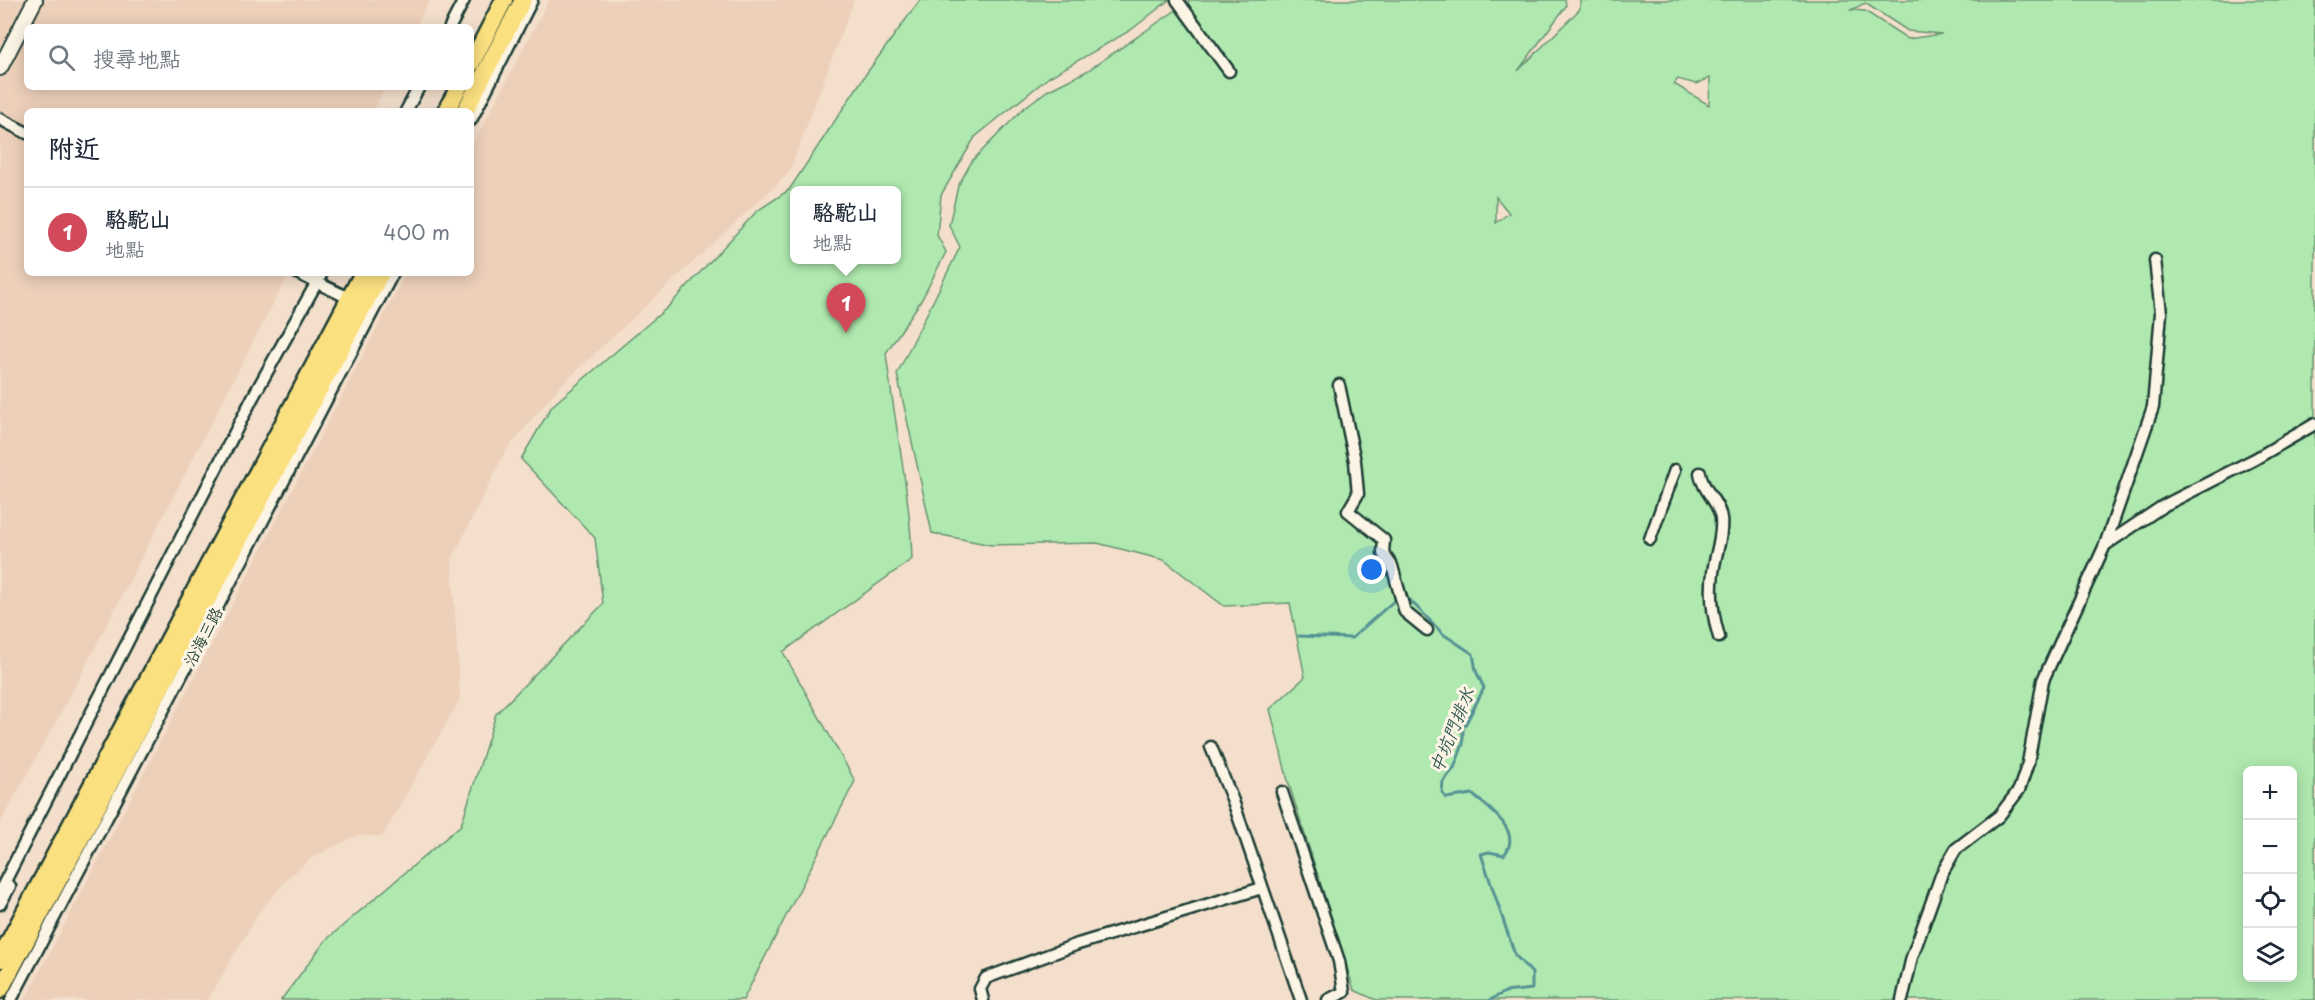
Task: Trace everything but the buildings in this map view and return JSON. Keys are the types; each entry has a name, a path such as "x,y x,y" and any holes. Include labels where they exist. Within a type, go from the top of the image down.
{"main road":[{"path":"474,58 504,0"},
{"path":"467,108 523,0"},
{"path":"448,108 457,90"},
{"name":"沿海三路","path":"363,276 363,304"},
{"name":"沿海三路","path":"0,990 379,276"},
{"name":"沿海三路","path":"0,959 130,744"}],"street":[{"path":"0,68 35,0"},
{"path":"452,24 464,0"},
{"path":"474,114 532,0"},
{"path":"1177,0 1229,71"},
{"path":"408,108 417,90"},
{"path":"0,119 24,131"},
{"path":"1902,1000 1912,957 1941,873 1956,849 1999,816 2019,790 2028,763 2043,680 2105,545 2153,407 2161,313 2155,260"},
{"name":"沿海三路","path":"11,1000 130,744 363,304 390,276"},
{"path":"0,891 253,398 319,278 363,304"},
{"path":"1339,385 1355,461 1358,494 1348,512 1384,540 1383,553 1392,566 1406,612 1427,630"},
{"path":"2105,545 2163,506 2255,459 2315,423"},
{"path":"1650,538 1675,470"},
{"path":"1700,473 1701,482 1720,514 1722,535 1712,575 1712,613 1719,637"},
{"path":"1211,747 1233,801 1301,1000"},
{"path":"0,904 56,798 56,783"},
{"path":"1282,792 1339,961 1344,992 1328,1000"},
{"path":"983,1000 980,989 986,978 1078,944 1262,888"}],"shaded area":[{"path":"0,0 430,0 418,24 24,24 24,90 384,90 374,108 24,108 24,276 287,276 69,698 0,823"},
{"path":"549,0 854,0 789,173 559,387 505,452 452,559 460,699 382,837 359,835 347,840 312,858 289,877 259,912 208,1000 25,1000 404,276 474,276 474,142"}],"green space":[{"path":"920,0 1169,0 1131,30 1049,77 975,137 941,195 937,235 946,252 922,299 886,353 905,482 912,559 783,652 855,781 743,1000 281,1000 326,940 461,825 496,714 603,604 595,538 521,459 552,406 668,307 757,211 790,188 790,264 901,264 901,186 792,186 866,74"},
{"path":"1191,0 1565,0 1566,6 1518,71 1580,9 1580,0 2315,0 2315,1000 1376,1000 1354,990 1288,781 1270,709 1305,677 1290,603 1224,606 1164,560 1097,543 991,545 932,533 897,374 960,247 949,225 958,186 972,161 1025,107 1047,91 1087,71","holes":["1865,3 1908,31 1942,34 1908,39 1865,11 1851,10","1710,78 1709,105 1674,84 1678,79 1696,84","1496,197 1509,213 1496,223"]}],"waterway":[{"name":"中坑門排水","path":"1299,636 1352,638 1396,599"},
{"name":"中坑門排水","path":"1409,599 1443,634 1473,654 1476,671 1484,688 1463,729 1463,744 1454,768 1443,782 1442,792 1446,798 1472,794 1502,821 1510,837 1509,846 1504,855 1489,852 1481,854 1515,955 1532,973 1532,989 1505,992 1490,1000"}],"place":[{"name":"駱駝山","path":"846,333"}]}
